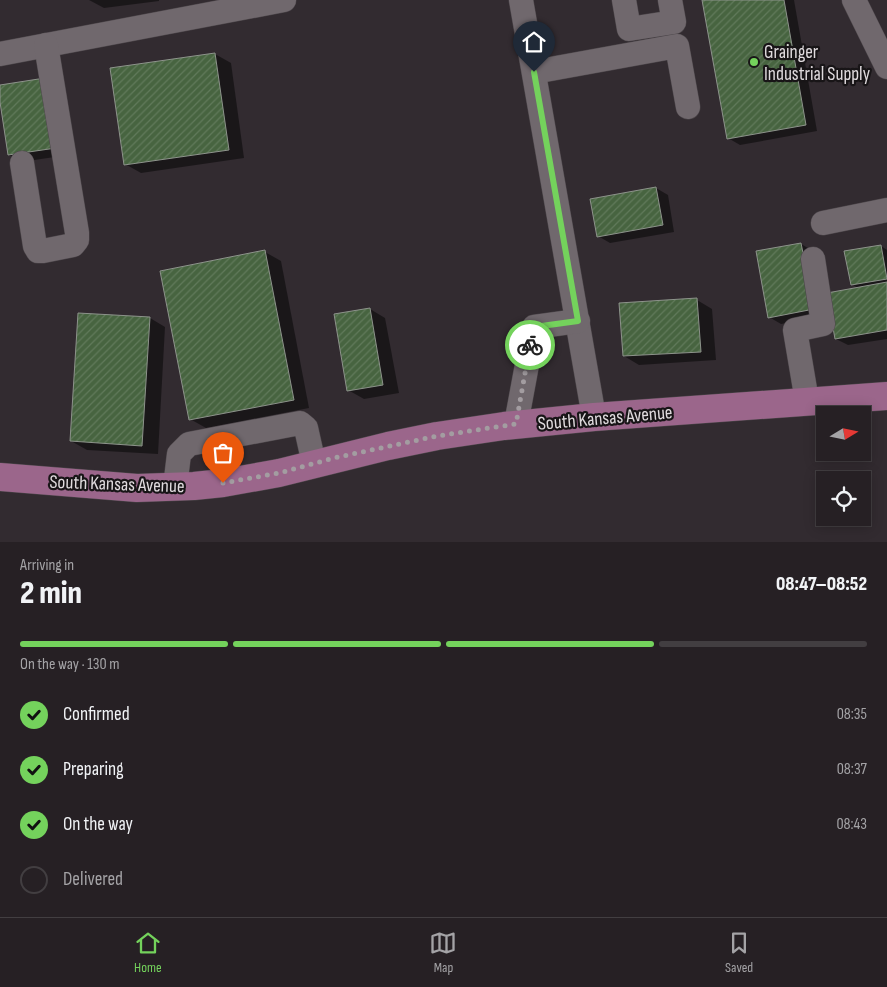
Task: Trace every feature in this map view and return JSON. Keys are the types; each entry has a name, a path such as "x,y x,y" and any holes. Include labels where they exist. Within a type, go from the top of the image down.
{"main road":[{"name":"South Kansas Avenue","path":"0,477 137,488 223,483 279,473 343,456 437,436 516,424 887,396"}],"street":[{"path":"0,54 284,0"},
{"path":"521,0 594,417"},
{"path":"624,0 629,29 674,22 670,0"},
{"path":"854,0 887,67"},
{"path":"22,163 35,246 38,251 73,245 77,240 77,233 46,45"},
{"path":"534,72 677,46 688,108"},
{"path":"822,223 887,210"},
{"path":"807,402 795,330 823,324 813,259"},
{"path":"516,424 534,327 578,321"},
{"path":"175,487 179,454 189,444 300,423 306,428 314,464"}],"building":[{"name":"Grainger Industrial Supply","path":"702,0 784,0 806,125 727,139"},
{"path":"215,53 229,150 124,165 110,68"},
{"path":"45,78 56,148 8,155 0,102 0,85"},
{"path":"656,187 663,225 597,237 590,199"},
{"path":"801,243 814,309 768,318 756,251"},
{"path":"881,245 887,279 851,285 844,251"},
{"path":"265,250 294,400 189,420 160,271"},
{"path":"887,282 887,330 835,339 827,293"},
{"path":"697,298 701,352 623,356 619,303"},
{"path":"370,308 383,385 347,391 334,314"},
{"path":"78,313 150,317 142,446 70,441"}],"way so far":[{"path":"223,483 279,473 334,458 437,436 516,424 530,345"}],"place":[{"name":"Grainger Industrial Supply","path":"754,62"}],"route":[{"path":"530,345 534,327 578,321 534,72"}]}
